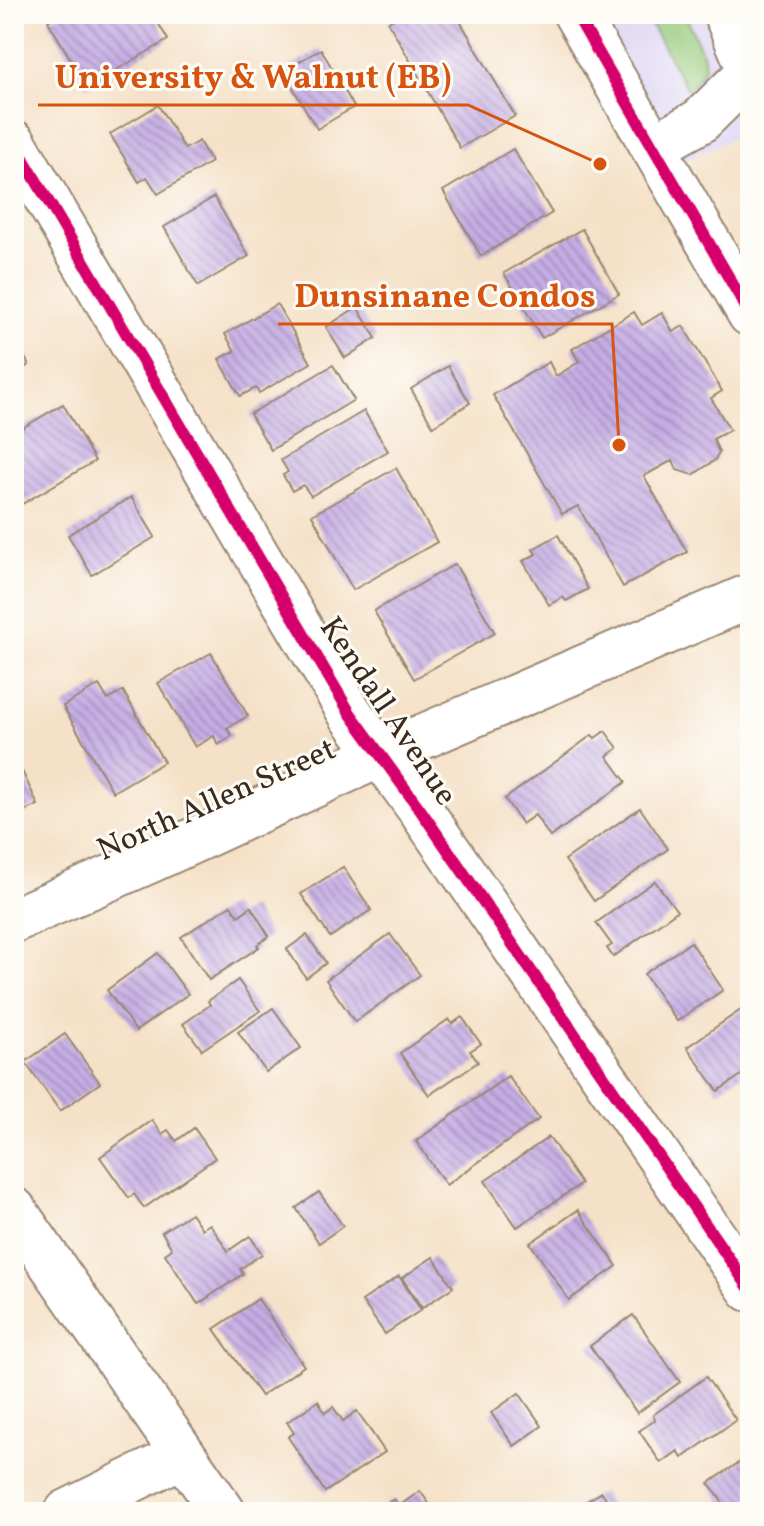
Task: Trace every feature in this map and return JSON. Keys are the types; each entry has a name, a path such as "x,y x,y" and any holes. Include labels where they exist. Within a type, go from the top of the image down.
{"street":[{"path":"576,14 750,314"},
{"path":"653,147 700,121 750,71 726,14"},
{"name":"Kendall Avenue","path":"14,143 350,713 419,808 750,1289"},
{"name":"North Allen Street","path":"14,920 380,755 750,596"},
{"path":"14,1210 223,1512"},
{"path":"67,1512 183,1455"}],"shaded area":[{"path":"576,14 750,14 750,130 665,169"}],"green space":[{"path":"645,14 685,14 704,57 705,68 688,91"}],"building":[{"path":"60,14 86,14 87,17 92,14 153,14 168,40 87,87 48,21"},
{"path":"402,14 456,14 515,116 460,148 388,22"},
{"path":"321,49 354,107 317,129 283,71"},
{"path":"158,105 185,149 199,141 211,162 158,194 147,177 139,182 110,134"},
{"path":"513,149 552,213 481,256 443,191"},
{"path":"214,197 249,256 198,286 164,227"},
{"path":"582,229 619,294 542,338 504,273"},
{"path":"277,304 311,363 259,393 256,388 240,396 219,359 235,351 225,334"},
{"path":"357,307 376,338 345,358 326,327"},
{"path":"634,312 642,325 662,313 673,332 683,326 722,391 711,398 730,430 713,439 719,452 715,460 693,475 677,470 673,460 644,476 687,552 623,587 578,506 562,514 493,395 549,362 556,376 579,362 572,349"},
{"path":"14,338 29,365 14,373"},
{"path":"333,365 354,400 271,450 250,414"},
{"path":"448,366 470,403 433,426 411,389"},
{"path":"63,404 95,461 22,504 14,490 14,433"},
{"path":"364,411 388,451 311,496 303,485 292,491 283,475 288,472 281,460"},
{"path":"396,468 437,542 353,590 312,515"},
{"path":"131,497 155,537 92,575 68,535"},
{"path":"558,535 588,589 566,601 563,597 549,605 523,561 536,554 533,549"},
{"path":"455,564 495,633 414,679 374,611"},
{"path":"211,653 248,716 227,728 232,736 218,745 214,736 195,747 158,683"},
{"path":"99,685 108,700 123,691 164,762 113,792 63,706"},
{"path":"605,731 618,748 607,756 626,782 550,837 535,815 522,824 505,799 592,735 595,738"},
{"path":"14,754 38,805 14,816"},
{"path":"640,808 668,849 594,901 565,860"},
{"path":"343,867 371,910 330,937 301,894"},
{"path":"655,881 677,911 613,957 607,948 612,945 596,923"},
{"path":"231,905 238,916 251,907 269,936 257,945 259,947 209,980 181,937"},
{"path":"390,934 420,975 355,1022 326,980"},
{"path":"307,935 326,963 306,978 287,949"},
{"path":"691,942 723,990 677,1021 644,974"},
{"path":"158,953 188,994 136,1031 107,990"},
{"path":"238,980 260,1011 202,1050 183,1024"},
{"path":"745,1007 750,1013 750,1069 718,1091 687,1047"},
{"path":"273,1008 301,1048 266,1072 238,1032"},
{"path":"462,1017 481,1044 470,1051 478,1062 429,1095 400,1053 449,1019 452,1024"},
{"path":"65,1034 100,1083 60,1111 25,1062"},
{"path":"508,1076 539,1119 446,1185 416,1141"},
{"path":"152,1120 162,1134 168,1130 176,1141 194,1128 215,1158 144,1208 134,1194 129,1198 100,1157"},
{"path":"549,1137 581,1184 517,1227 485,1181"},
{"path":"319,1192 343,1226 319,1243 296,1208"},
{"path":"578,1210 617,1266 569,1300 530,1243"},
{"path":"191,1213 202,1229 210,1224 228,1251 250,1236 262,1254 240,1269 243,1274 198,1304 165,1254 172,1249 162,1232"},
{"path":"433,1257 453,1287 422,1308 402,1278"},
{"path":"399,1276 421,1310 385,1334 362,1301"},
{"path":"258,1299 304,1366 261,1396 214,1329"},
{"path":"633,1315 680,1382 637,1413 590,1346"},
{"path":"706,1377 736,1420 682,1458 678,1451 661,1463 639,1431 655,1420 653,1415"},
{"path":"519,1393 542,1426 514,1446 491,1413"},
{"path":"318,1401 325,1413 333,1407 343,1421 357,1411 385,1452 325,1492 288,1437 294,1433 287,1422"},
{"path":"750,1455 750,1512 729,1512 709,1483"},
{"path":"420,1491 435,1512 375,1512 394,1499 399,1506"},
{"path":"602,1492 614,1512 569,1512"}],"cycle path":[{"path":"576,14 750,314"},
{"path":"14,143 350,713 419,808 750,1289"}],"place":[{"name":"University & Walnut (EB)","path":"600,164"},
{"name":"Dunsinane Condos","path":"619,445"}]}
